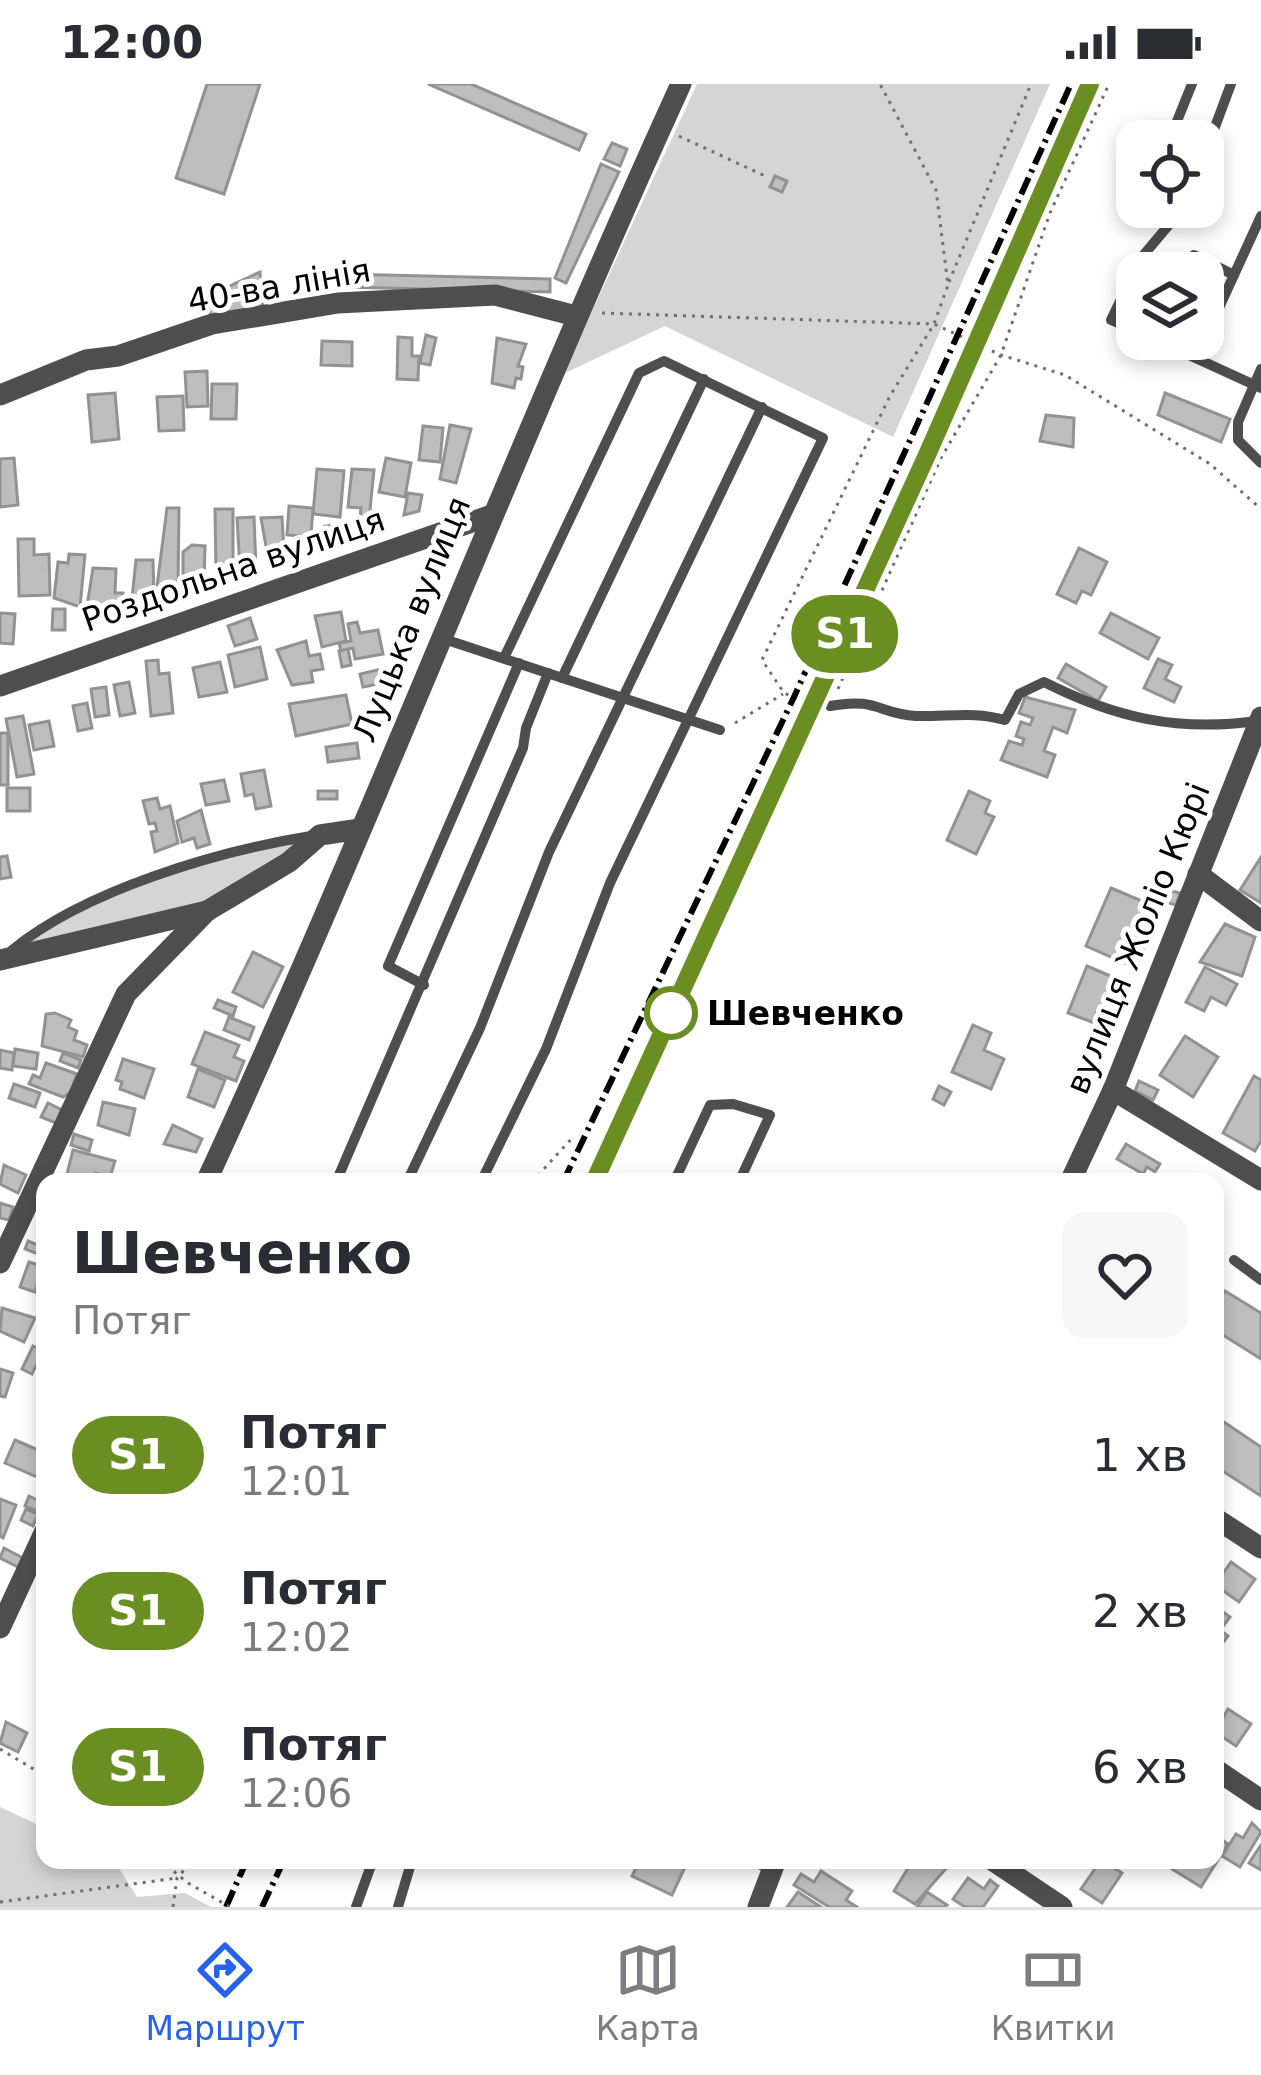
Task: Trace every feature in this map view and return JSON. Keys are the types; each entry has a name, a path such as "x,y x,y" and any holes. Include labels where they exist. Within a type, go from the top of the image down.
{"street":[{"name":"Луцька вулиця","path":"210,1173 314,947 489,516 681,84"},
{"name":"40-ва лінія","path":"0,395 86,360 118,356 212,324 338,303 495,295 576,316"},
{"name":"Роздольна вулиця","path":"0,686 489,516"},
{"name":"вулиця Жоліо Кюрі","path":"1074,1173 1113,1090 1259,719"},
{"path":"42,1173 126,994 206,911 289,862 320,835 360,829"},
{"path":"1198,874 1261,921"},
{"path":"0,960 206,911"},
{"path":"1113,1090 1261,1180"},
{"path":"0,1263 36,1186"},
{"path":"1224,1527 1261,1548"},
{"path":"0,1628 36,1550"},
{"path":"1224,1775 1261,1800"},
{"path":"758,1907 772,1869"},
{"path":"1005,1869 1062,1907"}],"lane":[{"path":"1177,120 1192,84"},
{"path":"1218,120 1232,84"},
{"path":"1224,297 1261,216"},
{"path":"1146,252 1166,228"},
{"path":"1224,270 1234,275"},
{"path":"1200,360 1257,386"},
{"path":"486,1173 546,1049 610,883 685,719 824,438 664,361 639,373 504,658"},
{"path":"1261,369 1238,422 1238,440 1261,463"},
{"path":"562,678 704,379"},
{"path":"411,1173 480,1028 549,852 762,407"},
{"path":"438,637 721,730"},
{"path":"424,986 388,966 519,663"},
{"path":"340,1173 524,748 526,728 548,673"},
{"path":"825,707 865,700 910,716 986,715 1005,720 1019,694 1044,682 1094,707 1150,723 1225,726 1259,719"},
{"path":"0,960 43,925 132,887 272,842 320,835"},
{"path":"678,1173 710,1105 733,1104 770,1115 743,1173"},
{"path":"1234,1261 1261,1280"},
{"path":"356,1907 370,1869"},
{"path":"398,1907 409,1869"}],"path":[{"path":"880,84 936,190 948,285"},
{"path":"1030,84 934,324 890,396 763,660 784,693 825,707 941,458 1001,355 1050,213 1109,84"},
{"path":"662,128 766,176"},
{"path":"576,316 934,324 1001,355 1065,375 1210,464 1261,509"},
{"path":"721,730 784,693"},
{"path":"540,1173 574,1136"},
{"path":"0,1750 36,1771"},
{"path":"168,1869 230,1907"},
{"path":"173,1907 177,1878 185,1869"},
{"path":"0,1902 177,1878"}],"shaded area":[{"path":"697,84 1050,84 893,437 665,326 563,374"},
{"path":"304,841 206,904 23,948 81,910 156,879"},
{"path":"0,1807 36,1824 36,1869 120,1869 137,1897 185,1893 211,1907 0,1907"}],"building":[{"path":"207,84 260,84 224,194 176,178"},
{"path":"428,84 471,84 586,134 579,150"},
{"path":"612,143 627,149 620,166 604,159"},
{"path":"601,164 619,172 566,283 555,278"},
{"path":"775,176 787,181 782,192 770,187"},
{"path":"260,272 263,312 212,322 206,297"},
{"path":"301,273 550,279 550,292 300,286"},
{"path":"426,335 436,338 430,365 420,363"},
{"path":"398,337 412,338 412,356 419,356 418,380 397,379"},
{"path":"497,338 526,344 518,366 523,367 521,379 516,378 514,388 492,383"},
{"path":"322,341 352,342 352,366 321,365"},
{"path":"207,371 208,406 187,407 185,372"},
{"path":"212,384 237,384 236,419 211,419"},
{"path":"115,393 119,439 92,442 88,395"},
{"path":"1165,393 1230,419 1221,442 1158,415"},
{"path":"183,396 184,430 159,431 157,397"},
{"path":"1046,415 1074,418 1073,447 1040,441"},
{"path":"450,425 471,429 456,483 440,479"},
{"path":"423,426 443,428 440,462 419,460"},
{"path":"14,458 18,505 0,507 0,459"},
{"path":"386,458 411,463 405,497 379,492"},
{"path":"317,469 344,471 340,517 313,514"},
{"path":"352,469 374,470 369,520 360,519 361,508 348,507"},
{"path":"408,493 422,495 419,511 404,515"},
{"path":"289,506 313,508 311,537 287,535"},
{"path":"167,508 179,508 178,586 157,586"},
{"path":"215,509 233,509 233,571 216,572"},
{"path":"254,517 256,568 240,569 237,518"},
{"path":"282,517 284,551 267,552 261,518"},
{"path":"337,525 340,544 328,545 325,526"},
{"path":"18,539 34,539 34,555 49,554 50,595 19,596"},
{"path":"192,545 205,546 204,580 183,576 183,552"},
{"path":"1079,548 1107,562 1091,595 1082,591 1076,603 1057,594"},
{"path":"69,554 85,555 80,607 54,598 58,562 68,563"},
{"path":"136,560 153,560 154,598 132,598"},
{"path":"93,568 116,569 115,593 123,593 122,611 97,610 88,600"},
{"path":"53,609 65,609 65,630 52,630"},
{"path":"341,612 346,641 322,647 315,616"},
{"path":"0,613 15,614 13,644 0,643"},
{"path":"1111,613 1159,638 1148,659 1100,633"},
{"path":"250,618 257,639 235,646 228,626"},
{"path":"357,622 360,633 378,630 383,654 355,659 353,648 341,651 339,643 351,641 348,624"},
{"path":"306,641 309,656 320,654 323,669 311,671 313,682 292,685 277,650"},
{"path":"260,647 267,679 235,687 228,655"},
{"path":"348,649 351,665 342,667 339,651"},
{"path":"1158,659 1172,665 1165,679 1181,687 1174,702 1144,688"},
{"path":"158,660 159,674 169,673 173,713 151,716 146,661"},
{"path":"220,662 227,692 199,697 193,668"},
{"path":"1066,664 1106,687 1098,701 1058,678"},
{"path":"381,669 384,683 363,687 360,674"},
{"path":"129,682 135,713 120,716 114,685"},
{"path":"106,687 109,715 95,717 91,689"},
{"path":"346,695 352,724 296,736 289,704"},
{"path":"1025,697 1075,710 1067,733 1053,727 1044,751 1055,755 1047,777 1001,760 1009,741 1022,745 1024,739 1016,736 1021,722 1030,725 1033,718 1019,713"},
{"path":"87,703 92,728 78,731 73,706"},
{"path":"23,716 34,774 17,777 6,719"},
{"path":"49,721 54,746 34,750 29,725"},
{"path":"0,733 8,733 8,785 0,785"},
{"path":"357,743 359,758 328,762 326,747"},
{"path":"264,770 271,806 256,809 253,794 245,796 241,774"},
{"path":"224,780 229,801 206,805 201,784"},
{"path":"7,788 30,788 30,811 7,811"},
{"path":"318,791 337,791 337,799 318,799"},
{"path":"969,791 990,801 985,813 994,817 976,854 947,840"},
{"path":"157,798 160,809 170,806 178,843 155,852 151,832 157,831 155,823 149,824 143,801"},
{"path":"201,810 210,844 197,848 194,838 182,842 177,821"},
{"path":"7,856 11,877 0,879 0,857"},
{"path":"1261,857 1261,903 1240,890"},
{"path":"1158,887 1180,893 1176,905 1154,899"},
{"path":"1111,888 1161,909 1136,968 1086,946"},
{"path":"1225,924 1255,937 1242,976 1200,962"},
{"path":"253,952 283,967 263,1007 233,992"},
{"path":"1087,966 1127,983 1112,1020 1096,1013 1092,1022 1068,1013"},
{"path":"1205,967 1237,984 1226,1005 1211,997 1204,1011 1186,1002"},
{"path":"218,1000 236,1007 233,1016 214,1008"},
{"path":"46,1014 71,1020 68,1027 77,1031 74,1040 87,1045 83,1057 42,1046"},
{"path":"229,1017 254,1027 249,1040 224,1030"},
{"path":"973,1025 991,1033 984,1050 1004,1059 991,1089 952,1072"},
{"path":"205,1032 239,1045 234,1057 244,1061 236,1081 192,1064"},
{"path":"1185,1036 1218,1057 1193,1097 1160,1075"},
{"path":"15,1049 38,1053 36,1069 13,1066"},
{"path":"0,1050 14,1053 12,1070 0,1068"},
{"path":"63,1053 81,1060 78,1068 60,1061"},
{"path":"123,1059 154,1069 144,1098 120,1089 122,1082 116,1080"},
{"path":"46,1063 77,1074 70,1093 63,1097 29,1084 33,1075 40,1078"},
{"path":"198,1069 225,1080 214,1107 188,1097"},
{"path":"1254,1076 1261,1080 1261,1141 1255,1151 1223,1133"},
{"path":"1139,1081 1158,1090 1153,1100 1135,1091"},
{"path":"14,1084 40,1093 35,1107 9,1098"},
{"path":"939,1086 951,1092 944,1105 933,1099"},
{"path":"103,1102 135,1109 129,1135 98,1125"},
{"path":"48,1103 62,1110 56,1123 41,1117"},
{"path":"173,1125 202,1139 196,1152 164,1144"},
{"path":"74,1134 92,1140 89,1151 71,1145"},
{"path":"1126,1144 1160,1164 1155,1172 1147,1167 1141,1173 1117,1159"},
{"path":"73,1150 115,1161 111,1173 67,1173"},
{"path":"4,1165 26,1175 18,1193 0,1184"},
{"path":"0,1203 13,1207 9,1220 0,1218"},
{"path":"29,1262 36,1264 35,1292 20,1287"},
{"path":"1224,1292 1261,1313 1261,1359 1224,1336"},
{"path":"2,1308 35,1318 24,1342 0,1331"},
{"path":"33,1346 36,1348 32,1374 22,1369"},
{"path":"0,1369 13,1373 5,1397 0,1396"},
{"path":"1224,1422 1261,1447 1261,1496 1224,1472"},
{"path":"15,1440 36,1449 36,1477 5,1463"},
{"path":"29,1496 36,1500 36,1511 25,1506"},
{"path":"0,1499 16,1505 3,1538 0,1536"},
{"path":"26,1509 36,1513 33,1526 21,1520"},
{"path":"4,1548 23,1558 18,1567 0,1558"},
{"path":"1231,1562 1255,1579 1239,1602 1224,1591 1224,1572"},
{"path":"1228,1709 1251,1724 1236,1746 1224,1738"},
{"path":"6,1722 27,1733 18,1752 0,1743"},
{"path":"1252,1823 1261,1832 1240,1867 1224,1853 1236,1834 1243,1838"},
{"path":"1261,1845 1261,1870 1249,1863"},
{"path":"636,1869 684,1869 672,1895 632,1876"},
{"path":"907,1869 946,1869 915,1904 894,1891"},
{"path":"1095,1869 1122,1873 1102,1903 1081,1889"},
{"path":"1172,1869 1212,1869 1201,1887"},
{"path":"821,1871 852,1891 846,1900 857,1907 829,1907 794,1885 801,1874 814,1882"},
{"path":"968,1878 984,1889 990,1880 998,1886 983,1907 965,1907 953,1899"},
{"path":"798,1892 821,1907 787,1907"},
{"path":"927,1892 947,1905 917,1907"}],"railway":[{"path":"567,1173 794,697 1071,84"},
{"path":"598,1173 1030,221"},
{"path":"226,1907 243,1869"},
{"path":"262,1907 280,1869"}],"train":[{"name":"S1","path":"598,1173 979,341 1090,84"}],"place":[{"name":"Шевченко","path":"671,1013"}]}
